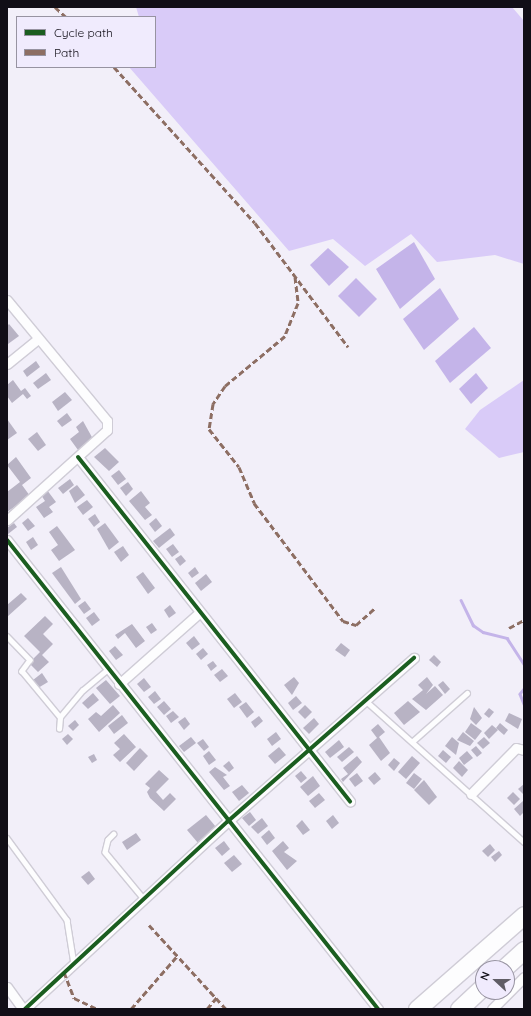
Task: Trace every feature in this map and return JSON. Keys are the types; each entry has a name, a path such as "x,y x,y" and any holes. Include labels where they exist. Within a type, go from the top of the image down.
{"highway":[{"path":"417,1009 524,915"},
{"path":"513,960 524,950"},
{"path":"459,1009 475,994"}],"street":[{"path":"7,300 107,421 108,430 7,520"},
{"path":"7,364 38,338"},
{"path":"78,457 350,801"},
{"path":"8,541 227,822 378,1009"},
{"path":"119,684 200,612"},
{"path":"7,987 24,1009 227,822 414,658"},
{"path":"471,794 516,748 524,750"},
{"path":"492,1009 524,977"}],"lane":[{"path":"7,636 30,660 22,671 60,717"},
{"path":"59,729 60,717 83,690 108,669"},
{"path":"413,741 467,693"},
{"path":"366,701 413,741 524,842"},
{"path":"114,834 108,840 105,852 144,899"},
{"path":"7,838 67,920 74,964"}],"shaded area":[{"path":"136,7 512,7 524,21 524,264 495,255 437,262 411,234 365,266 333,239 289,251 130,68 156,68 156,16 139,16"},
{"path":"414,242 435,279 400,309 376,269"},
{"path":"328,248 349,267 329,286 310,265"},
{"path":"356,278 377,299 359,317 338,296"},
{"path":"440,288 459,319 424,350 403,319"},
{"path":"474,327 491,348 450,383 435,361"},
{"path":"476,373 488,388 471,404 459,389"},
{"path":"524,380 524,452 499,458 465,429 480,410"}],"building":[{"path":"9,324 19,336 8,344 7,326"},
{"path":"36,361 40,367 27,377 23,371"},
{"path":"46,373 51,380 38,389 33,383"},
{"path":"13,380 21,391 25,388 31,396 27,399 23,394 12,403 7,396 7,385"},
{"path":"65,392 72,400 58,411 52,402"},
{"path":"67,413 72,420 62,427 57,421"},
{"path":"7,419 17,433 7,440"},
{"path":"83,421 93,439 78,450 70,439 79,432 76,427"},
{"path":"37,432 46,445 38,451 28,439"},
{"path":"105,448 119,462 109,471 94,457"},
{"path":"16,457 31,478 22,485 30,496 7,512 7,492 20,482 7,465"},
{"path":"119,470 126,479 118,485 111,476"},
{"path":"70,479 74,485 63,494 58,488"},
{"path":"128,482 133,489 126,496 120,488"},
{"path":"77,485 85,495 75,503 69,491"},
{"path":"47,490 56,502 49,507 53,512 44,518 36,507 45,501 41,495"},
{"path":"141,491 150,503 145,507 152,515 145,520 129,501"},
{"path":"87,500 93,507 83,515 77,507"},
{"path":"95,514 100,522 94,527 88,519"},
{"path":"28,518 35,526 28,531 22,523"},
{"path":"156,518 162,526 155,532 149,524"},
{"path":"14,523 17,527 8,534 7,528"},
{"path":"105,523 119,542 109,550 97,529"},
{"path":"57,526 75,550 59,561 51,550 58,545 49,532"},
{"path":"170,528 175,535 159,548 153,541"},
{"path":"33,537 38,545 31,550 26,542"},
{"path":"173,544 179,552 172,557 166,549"},
{"path":"123,546 129,555 121,562 114,552"},
{"path":"181,555 186,561 180,566 175,559"},
{"path":"61,567 81,599 75,604 52,573"},
{"path":"195,567 199,573 192,578 188,573"},
{"path":"143,572 155,588 148,594 136,577"},
{"path":"206,574 212,582 201,591 195,583"},
{"path":"21,593 27,599 7,617 7,605"},
{"path":"85,601 91,609 84,614 78,606"},
{"path":"170,605 176,613 169,618 164,610"},
{"path":"94,612 100,620 92,626 86,618"},
{"path":"45,616 53,624 43,634 53,644 42,655 49,662 38,672 29,663 40,652 24,636"},
{"path":"152,623 157,630 151,634 146,627"},
{"path":"132,624 145,641 136,648 125,633 118,639 115,635"},
{"path":"194,636 200,644 192,650 186,643"},
{"path":"341,643 350,650 345,657 335,650"},
{"path":"115,646 123,655 116,660 109,651"},
{"path":"203,648 208,654 201,660 196,654"},
{"path":"434,655 441,662 437,667 429,660"},
{"path":"213,661 217,666 211,671 207,665"},
{"path":"222,669 228,676 220,682 214,675"},
{"path":"42,673 48,682 38,688 33,680"},
{"path":"294,677 299,683 292,695 284,685"},
{"path":"427,677 433,685 426,694 435,686 443,695 426,710 412,699 423,690 418,685"},
{"path":"144,678 151,687 144,692 137,684"},
{"path":"106,680 120,696 110,704 96,688"},
{"path":"443,681 450,689 445,694 438,685"},
{"path":"155,691 161,699 154,704 148,697"},
{"path":"93,693 99,700 88,709 82,703"},
{"path":"235,693 242,702 234,708 227,699"},
{"path":"296,696 302,703 293,710 288,703"},
{"path":"164,701 171,709 164,715 157,707"},
{"path":"408,701 420,712 404,725 394,713"},
{"path":"246,702 254,712 247,718 239,707"},
{"path":"113,705 120,713 99,732 88,719 96,712 101,716"},
{"path":"305,705 312,712 305,719 298,712"},
{"path":"474,707 482,718 476,725 470,719"},
{"path":"489,708 494,712 489,718 484,714"},
{"path":"173,711 179,717 171,723 166,716"},
{"path":"509,713 522,719 518,729 505,721"},
{"path":"122,715 128,723 114,734 108,726"},
{"path":"259,716 263,721 255,728 251,722"},
{"path":"185,717 190,724 184,730 178,722"},
{"path":"314,718 319,724 309,734 303,728"},
{"path":"75,720 79,725 73,731 68,726"},
{"path":"471,723 482,731 475,740 465,732"},
{"path":"500,723 508,730 504,735 496,728"},
{"path":"378,724 385,732 379,737 390,753 381,761 369,745 377,738 371,730"},
{"path":"492,725 498,730 489,739 484,733"},
{"path":"276,732 281,739 272,746 267,739"},
{"path":"463,732 474,741 470,746 457,740"},
{"path":"68,734 73,739 67,745 62,739"},
{"path":"124,734 136,747 120,762 113,755 120,749 114,743"},
{"path":"191,737 196,743 184,752 179,746"},
{"path":"452,737 459,743 456,755 445,746"},
{"path":"484,737 490,743 483,749 477,743"},
{"path":"203,739 209,747 204,751 197,743"},
{"path":"339,740 344,747 330,758 325,752"},
{"path":"476,746 482,753 477,757 471,750"},
{"path":"279,747 286,755 275,764 268,756"},
{"path":"349,747 354,752 342,762 337,757"},
{"path":"140,748 148,756 134,771 126,763"},
{"path":"443,750 451,757 446,763 438,756"},
{"path":"209,751 216,760 209,765 203,756"},
{"path":"467,751 473,758 464,765 459,758"},
{"path":"94,754 97,760 92,763 88,757"},
{"path":"357,756 362,762 343,782 341,779 348,774 343,768"},
{"path":"412,756 420,763 406,779 398,772"},
{"path":"394,758 400,763 394,771 388,765"},
{"path":"229,761 234,768 229,772 223,766"},
{"path":"459,761 468,770 462,777 453,768"},
{"path":"215,767 227,775 223,777 230,786 224,790 209,772"},
{"path":"159,770 169,779 156,792 163,800 170,793 176,799 164,811 150,798 147,792 150,788 145,784"},
{"path":"301,771 307,778 301,783 295,776"},
{"path":"375,772 381,779 374,785 368,778"},
{"path":"357,773 363,781 355,787 349,779"},
{"path":"414,773 422,779 414,789 406,783"},
{"path":"313,776 320,786 308,796 300,787"},
{"path":"424,780 437,797 429,805 414,790"},
{"path":"524,784 524,795 518,789"},
{"path":"242,785 249,793 239,801 232,792"},
{"path":"513,792 520,799 514,805 507,798"},
{"path":"319,793 325,800 315,808 309,801"},
{"path":"523,801 524,812 520,816 514,809"},
{"path":"250,812 256,820 249,826 242,818"},
{"path":"206,815 216,827 198,843 187,830"},
{"path":"333,815 339,823 332,829 326,821"},
{"path":"262,818 268,826 258,834 251,827"},
{"path":"302,820 310,830 303,835 296,826"},
{"path":"269,830 275,838 267,845 261,837"},
{"path":"136,833 141,840 127,850 122,842"},
{"path":"224,841 230,849 222,856 215,848"},
{"path":"283,841 289,848 284,852 297,861 287,870 272,851"},
{"path":"490,844 495,850 488,857 482,851"},
{"path":"499,851 502,855 495,862 491,857"},
{"path":"234,855 242,864 232,872 224,863"},
{"path":"89,871 95,879 88,885 81,877"}],"waterway":[{"path":"461,600 473,625 483,632 507,638 524,664"},
{"path":"524,689 520,694 524,704"}],"marked path":[{"path":"55,7 65,16"},
{"path":"115,68 255,223 348,347"},
{"path":"295,277 298,303 285,336 225,386 213,404 209,429 239,467 254,503 343,621 356,625 375,608"},
{"path":"509,628 524,620"},
{"path":"149,925 226,1009"},
{"path":"131,1009 178,955"},
{"path":"64,972 74,998 98,1009"},
{"path":"207,1009 217,997"}],"cycle path":[{"path":"78,457 350,801"},
{"path":"7,540 378,1009"},
{"path":"25,1009 227,822 414,658"}]}
